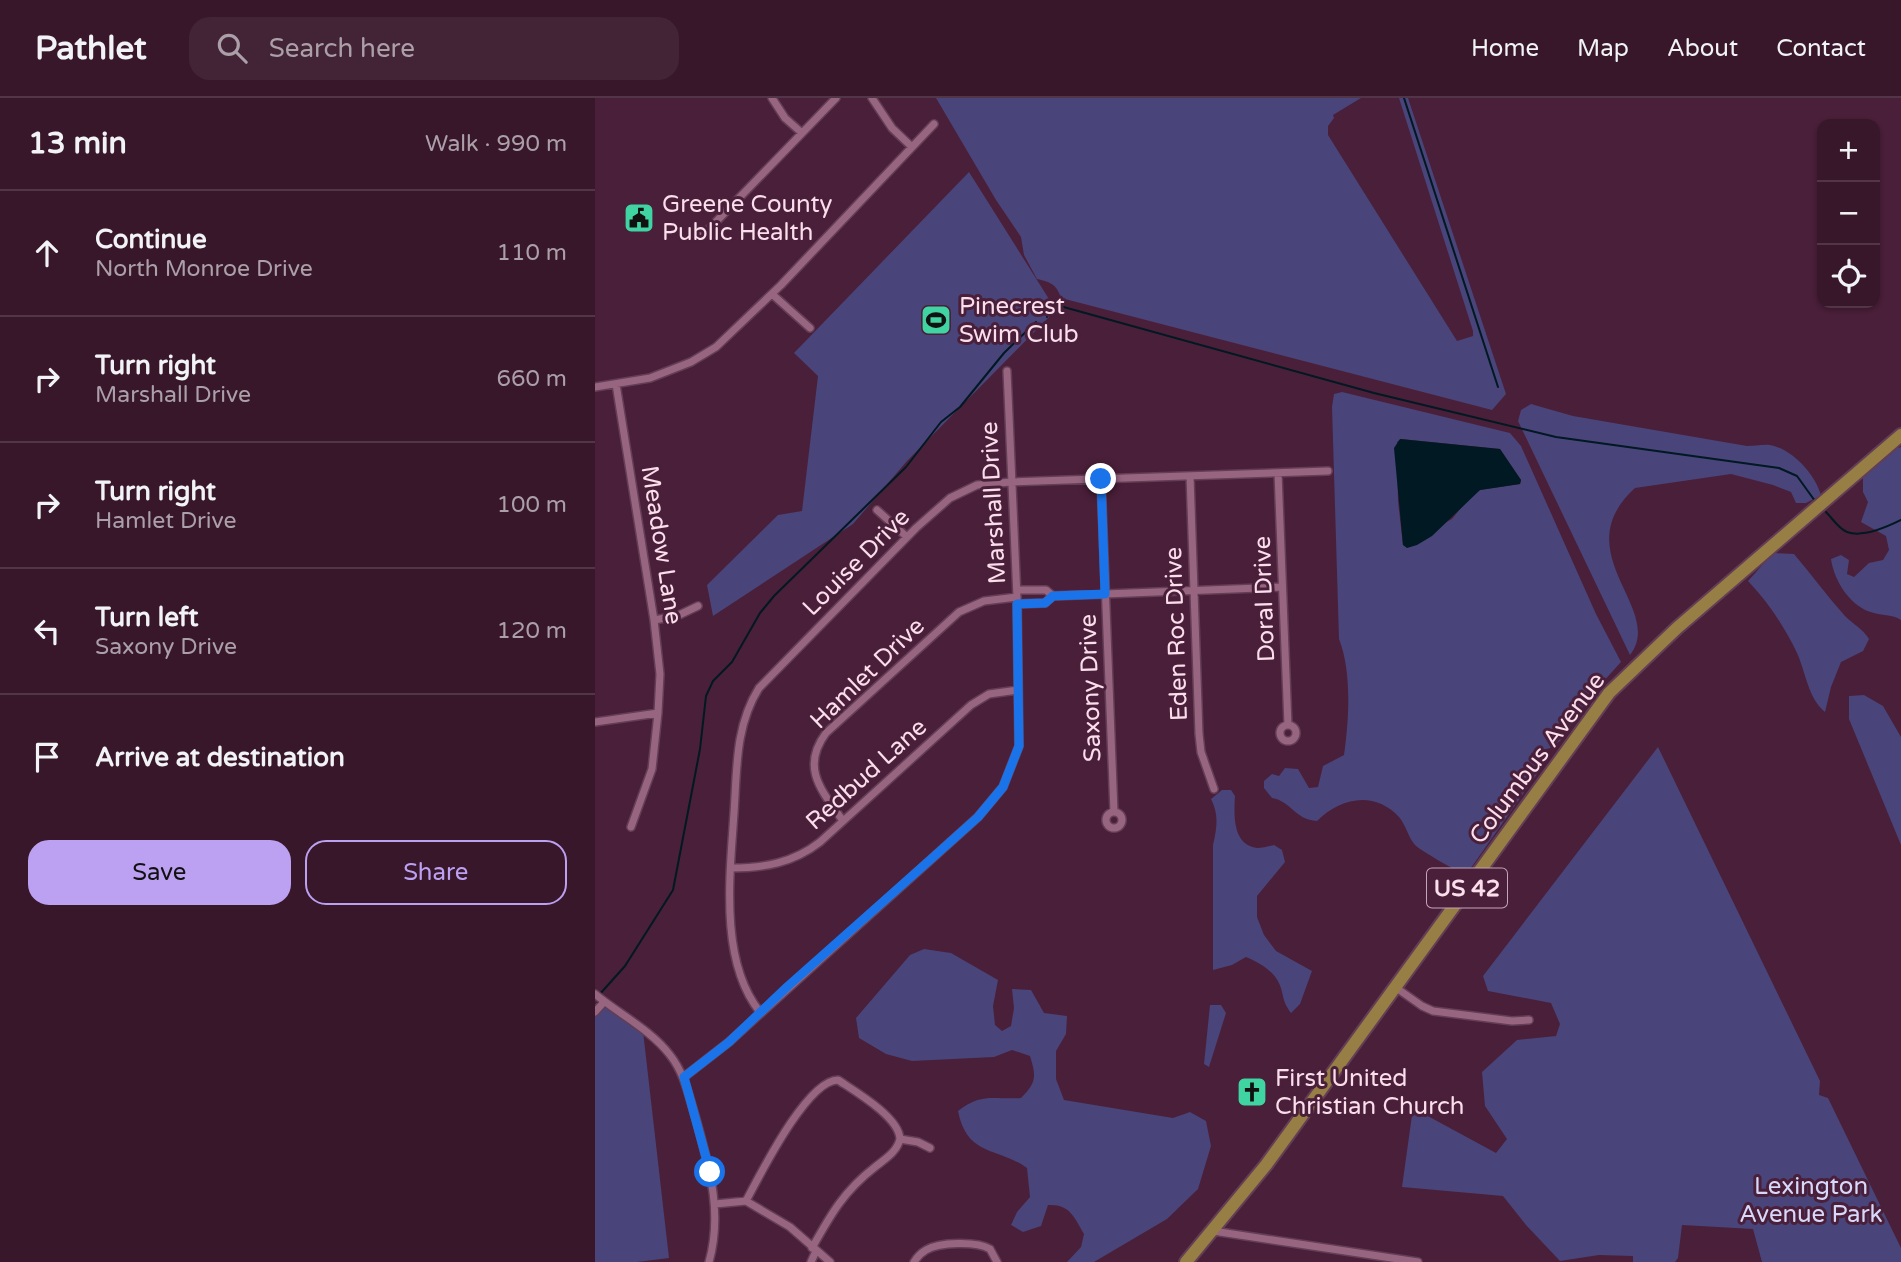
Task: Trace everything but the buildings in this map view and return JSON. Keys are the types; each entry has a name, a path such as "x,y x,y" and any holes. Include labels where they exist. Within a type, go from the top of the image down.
{"main road":[{"name":"Columbus Avenue","path":"1213,1231 1266,1165 1559,760 1628,673 1901,435"},
{"name":"US 42","path":"1186,1262 1213,1231"}],"street":[{"path":"772,98 785,118 802,133"},
{"path":"697,236 710,228 836,98"},
{"path":"873,98 893,128 912,147"},
{"path":"595,387 650,378 699,357 729,336 934,124"},
{"path":"772,294 810,328"},
{"name":"Marshall Drive","path":"684,1077 729,1042 988,806 1007,778 1019,746 1017,597 1007,371"},
{"name":"Meadow Lane","path":"616,384 654,620 660,674 652,769 631,827"},
{"name":"Louise Drive","path":"760,1012 744,983 730,913 741,729 759,688 907,537 950,498 977,485 1328,471"},
{"name":"Doral Drive","path":"1278,472 1288,725"},
{"name":"Eden Roc Drive","path":"1190,476 1201,747 1214,789"},
{"name":"Saxony Drive","path":"1101,479 1114,812"},
{"path":"877,510 907,537"},
{"name":"Hamlet Drive","path":"1017,597 1045,603 1053,596 1282,587"},
{"name":"Hamlet Drive","path":"843,821 820,789 815,775 815,754 826,733 959,612 984,601 1046,590 1053,596"},
{"path":"654,620 677,616 698,606"},
{"name":"Redbud Lane","path":"731,868 764,867 792,859 814,846 971,705 989,694 1018,690"},
{"path":"595,722 658,713"},
{"path":"1395,987 1433,1011 1513,1021 1529,1020"},
{"path":"595,1012 600,998 657,1040 670,1054 684,1077 710,1172 715,1204 709,1262"},
{"path":"746,1201 769,1157 814,1091 830,1080 838,1080 876,1106 899,1130 900,1139 895,1150 858,1180 842,1198 814,1250 811,1262"},
{"path":"900,1139 918,1142 930,1148"},
{"path":"715,1204 746,1201 780,1220 830,1262"},
{"path":"1213,1231 1379,1259 1418,1262"},
{"path":"914,1262 931,1248 975,1243 990,1249 997,1262"}],"green space":[{"path":"936,98 1361,98 1333,115 1334,118 1328,126 1328,135 1457,341 1473,336 1473,331 1399,98 1408,98 1506,394 1492,410 1061,298 1053,285 1037,279 1024,255 1021,237"},
{"name":"Pinecrest Swim Club","path":"969,172 1054,307 1054,312 907,461 853,524 713,616 707,585 778,515 802,511 818,376 794,353"},
{"path":"1342,392 1510,433 1521,446 1596,614 1621,662 1592,694 1560,741 1550,748 1531,753 1532,758 1542,767 1466,875 1415,845 1399,817 1379,803 1357,800 1346,803 1317,821 1303,817 1272,798 1264,788 1264,781 1272,774 1279,776 1285,768 1298,769 1309,788 1318,787 1323,766 1344,755 1348,696 1346,666 1339,639 1332,407 1334,394","holes":["1401,439 1500,449 1521,480 1520,484 1480,490 1469,498 1452,519 1403,545 1398,501 1397,442"]},
{"path":"1531,404 1573,416 1747,446 1778,447 1794,457 1808,471 1821,495 1806,503 1796,503 1791,492 1731,474 1635,488 1616,512 1609,535 1619,579 1636,619 1638,637 1630,655 1518,421 1521,410"},
{"path":"1901,447 1901,620 1866,610 1851,600 1836,576 1831,559 1841,555 1849,560 1847,574 1854,577 1869,563 1883,560 1889,550 1886,536 1861,522 1868,502 1863,492 1863,476"},
{"path":"1773,553 1794,554 1845,616 1869,639 1863,651 1841,662 1825,712 1811,692 1787,633 1748,581"},
{"path":"1864,695 1883,706 1901,737 1901,845 1849,719 1849,696"},
{"name":"Lexington Avenue Park","path":"1658,747 1820,1081 1819,1095 1828,1098 1901,1248 1901,1262 1762,1262 1753,1229 1682,1225 1678,1258 1675,1262 1633,1262 1633,1256 1599,1255 1560,1261 1503,1196 1402,1187 1413,1108 1496,1153 1507,1139 1485,1106 1482,1072 1517,1040 1556,1036 1560,1024 1551,1003 1488,991 1483,976"},
{"path":"1222,790 1231,790 1235,796 1236,828 1243,841 1257,848 1274,845 1282,850 1285,862 1257,896 1257,917 1264,935 1276,951 1312,971 1300,1004 1291,1013 1277,979 1258,963 1246,957 1232,965 1213,970 1213,845 1217,821 1211,799"},
{"path":"924,949 951,953 998,980 993,1006 995,1025 1002,1031 1011,1026 1014,1008 1012,989 1031,990 1044,1013 1067,1016 1066,1034 1056,1051 1056,1079 1064,1100 1173,1118 1190,1112 1206,1121 1211,1146 1198,1189 1167,1219 1094,1262 1067,1262 1081,1247 1084,1234 1066,1209 1048,1205 1041,1226 1023,1232 1011,1225 1017,1212 1030,1197 1027,1168 976,1144 962,1126 958,1111 981,1099 1021,1098 1034,1079 1030,1056 1012,1050 994,1057 912,1061 886,1054 859,1038 856,1018 910,955"},
{"path":"604,1002 643,1031 669,1258 637,1262 595,1262 595,1014"},
{"path":"1210,1005 1221,1005 1226,1013 1209,1067 1204,1064"}],"water":[{"path":"1400,439 1500,449 1521,480 1520,484 1480,490 1432,536 1407,548 1403,545 1394,448"}],"waterway":[{"path":"1404,98 1498,387"},
{"path":"1047,317 1048,307 1060,306 1374,393 1556,437 1779,468 1797,476 1815,501"},
{"path":"599,995 625,966 673,890 700,749 706,696 713,681 732,662 760,613 774,596 906,467 941,422 960,407 1004,353 1036,322"},
{"path":"1826,512 1847,532 1860,534 1901,520"}],"place":[{"name":"Greene County Public Health","path":"639,218"},
{"name":"Pinecrest Swim Club","path":"936,320"},
{"name":"First United Christian Church","path":"1252,1092"}],"route":[{"path":"710,1172 684,1077 729,1042 978,817 1003,787 1019,746 1017,604 1045,603 1053,596 1105,594 1101,479"}]}
